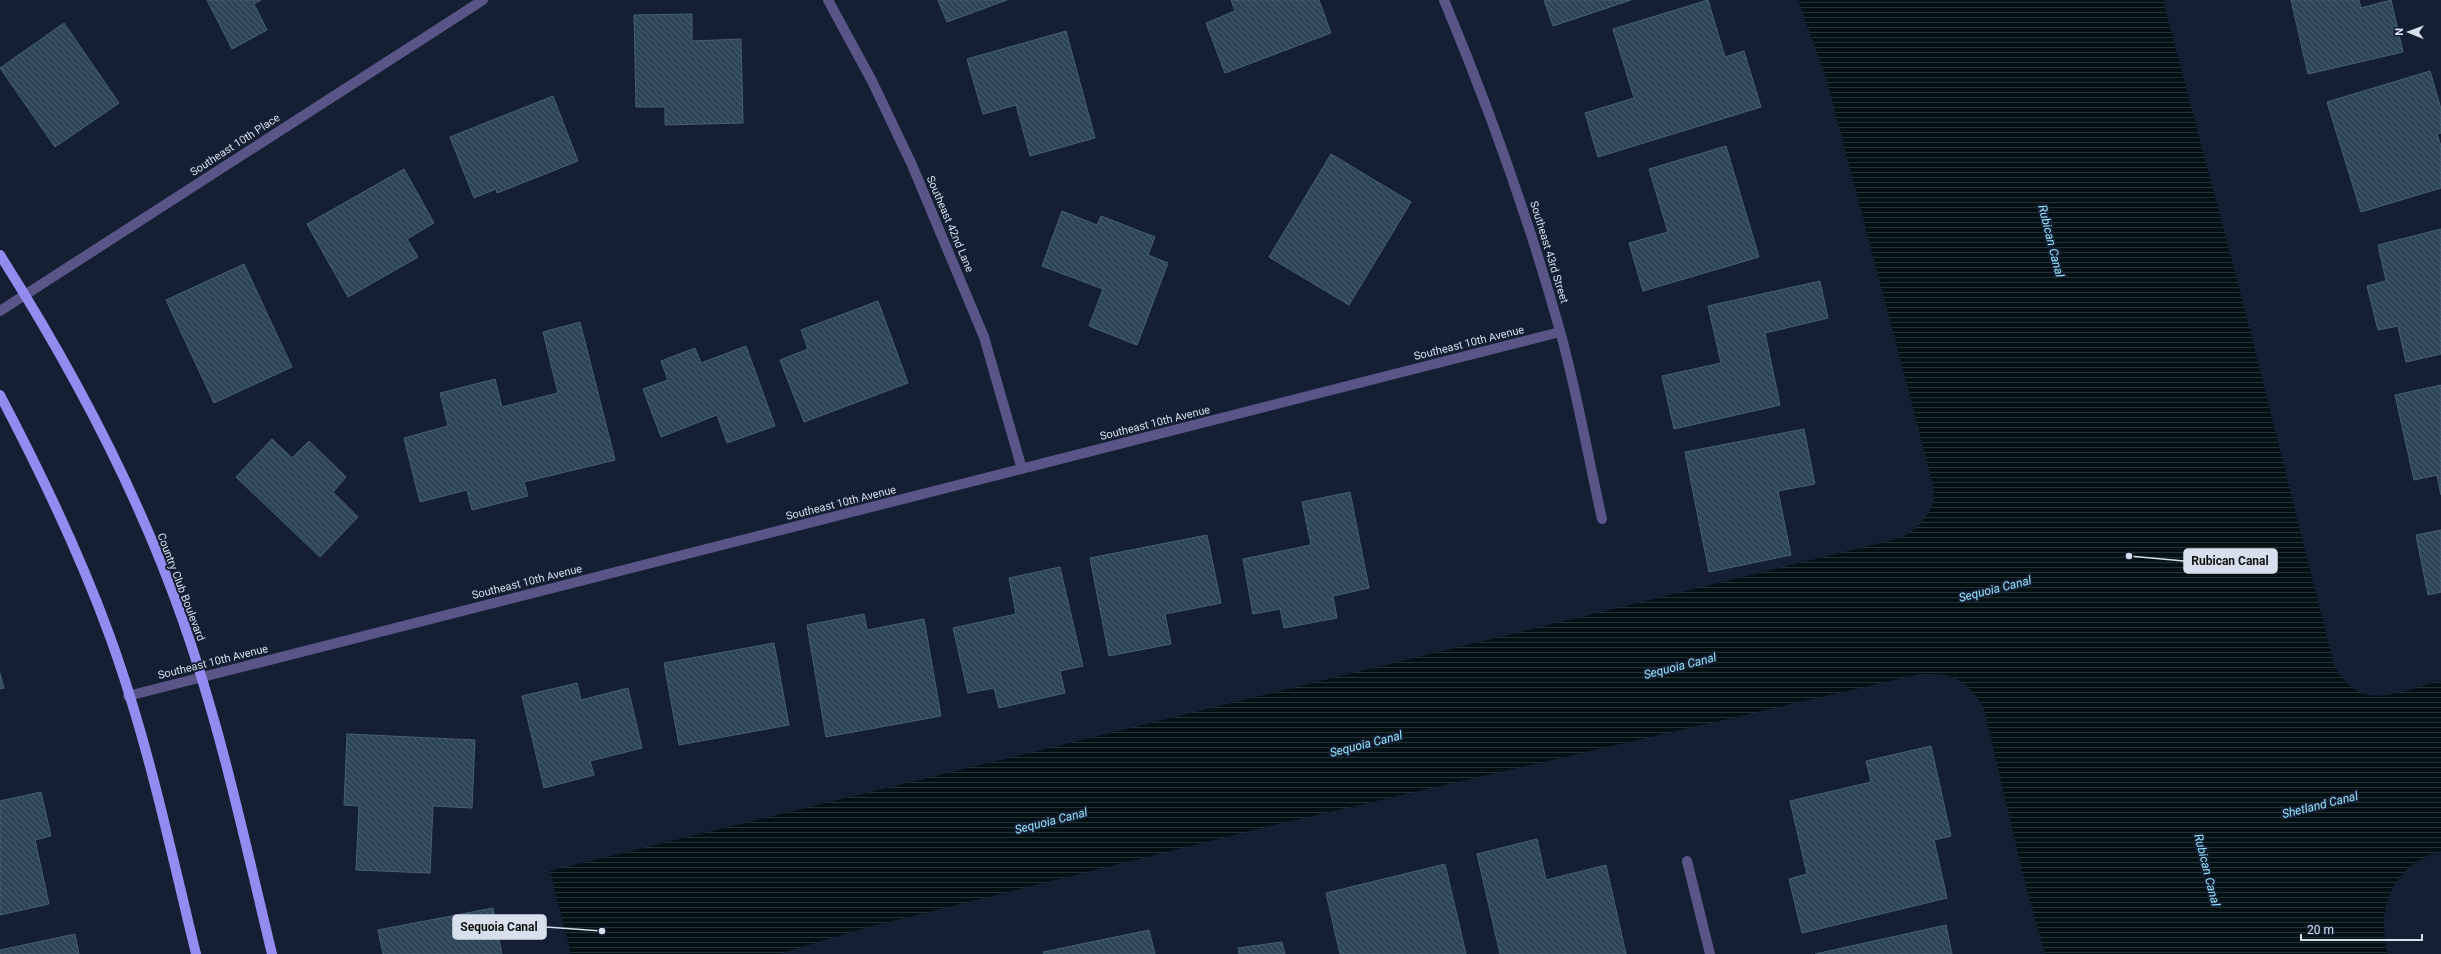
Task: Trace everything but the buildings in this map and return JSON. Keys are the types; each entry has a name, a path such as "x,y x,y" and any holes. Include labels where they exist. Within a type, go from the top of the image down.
{"main road":[{"name":"Country Club Boulevard","path":"0,255 25,294 85,397 137,506 182,619 214,718 272,954"},
{"path":"0,395 46,482 109,634 148,760 196,954"}],"street":[{"name":"Southeast 10th Place","path":"0,311 483,0"},
{"name":"Southeast 42nd Lane","path":"828,0 872,81 912,165 984,337 1022,469"},
{"name":"Southeast 43rd Street","path":"1444,0 1484,94 1518,189 1560,332 1602,519"},
{"name":"Southeast 10th Avenue","path":"128,696 1560,332"},
{"path":"1687,861 1710,954"}],"water":[{"name":"Shetland Canal","path":"1798,0 2163,0 2248,322 2334,665 2344,680 2356,690 2381,696 2395,694 2441,681 2441,851 2424,857 2410,866 2400,877 2392,890 2384,920 2388,954 2045,954 2025,883 1984,709 1978,699 1965,684 1951,676 1920,674 1278,824 865,928 779,954 571,954 550,871 1901,538 1917,528 1927,515 1934,501 1933,484 1827,81"}],"place":[{"name":"Rubican Canal","path":"2129,556"},
{"name":"Sequoia Canal","path":"602,931"}]}
